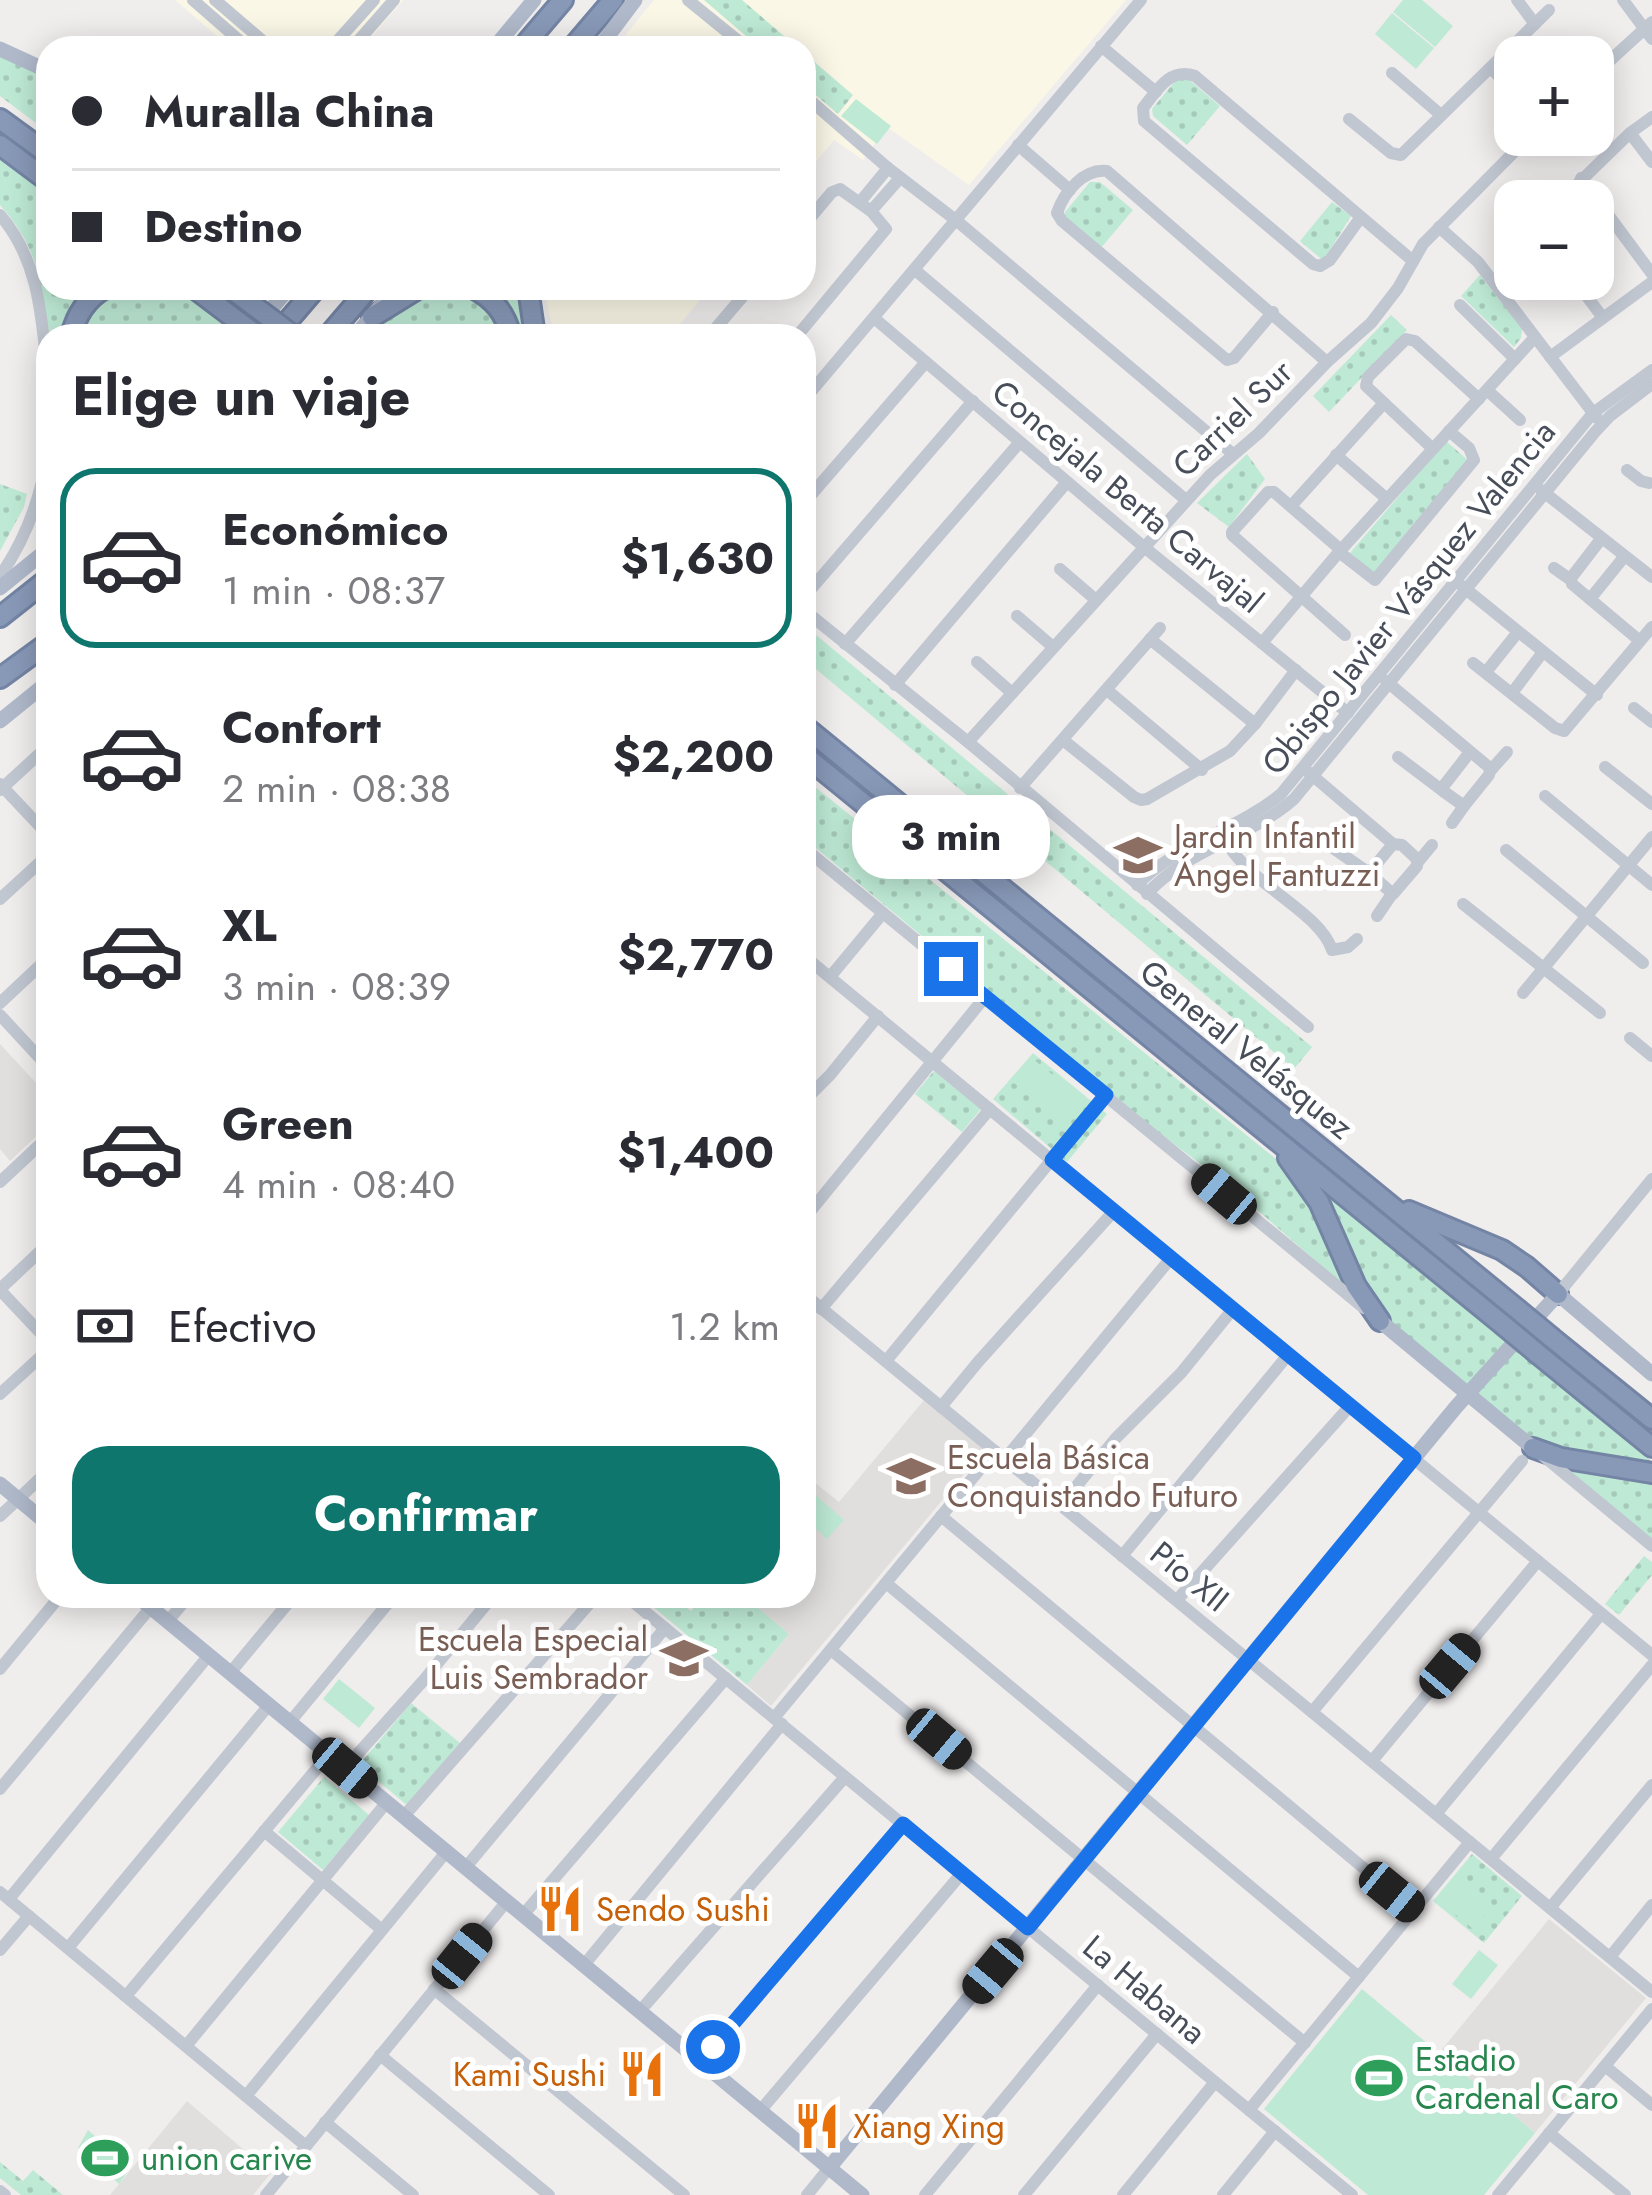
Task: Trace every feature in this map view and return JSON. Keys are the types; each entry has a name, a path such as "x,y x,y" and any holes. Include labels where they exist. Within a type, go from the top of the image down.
{"highway":[{"path":"532,36 563,0"},
{"path":"582,36 613,0"},
{"path":"0,119 36,145"},
{"path":"0,146 36,172"},
{"path":"208,300 237,324"},
{"path":"247,300 278,324"},
{"path":"285,324 306,300"},
{"path":"338,324 359,300"},
{"path":"372,317 400,300"},
{"path":"8,611 36,582"},
{"path":"8,611 36,589"},
{"path":"0,678 36,652"},
{"name":"General Velásquez","path":"816,736 1652,1419"},
{"name":"General Velásquez","path":"816,767 1652,1447"},
{"path":"1262,1127 1319,1202 1356,1286 1380,1321"},
{"path":"1369,1188 1431,1222 1502,1250 1558,1294"},
{"path":"1528,1454 1652,1473"}],"main road":[{"path":"504,36 534,0"},
{"path":"608,36 635,0"},
{"path":"0,49 36,65"},
{"path":"249,324 276,300"},
{"path":"366,324 386,300"},
{"path":"0,588 36,559"},
{"path":"0,721 36,692"},
{"path":"829,2168 1414,1458 1558,1294 1652,1374"},
{"path":"1380,1321 1468,1395 1528,1454"},
{"path":"0,1484 36,1515"},
{"path":"152,1608 862,2195"}],"street":[{"path":"193,0 234,36"},
{"path":"215,0 257,36"},
{"path":"344,36 374,0"},
{"path":"362,36 394,0"},
{"path":"688,0 732,36"},
{"path":"816,386 1141,0"},
{"path":"1517,0 1535,24"},
{"path":"1614,58 1650,26 1626,4"},
{"path":"1349,119 1396,156 1406,151 1549,10"},
{"path":"1101,46 1156,92"},
{"path":"1491,68 1494,71"},
{"path":"1392,73 1442,115"},
{"path":"1361,217 1330,260 1320,266 1313,263 1144,121 1143,108 1176,74 1195,76 1413,261"},
{"path":"816,105 1233,454"},
{"path":"1550,357 1652,278 1581,178 1652,117"},
{"path":"1630,133 1652,162"},
{"path":"1018,145 1070,190"},
{"name":"Carriel Sur","path":"968,742 1186,500 1380,314 1423,244 1510,156"},
{"path":"866,206 888,168"},
{"path":"1273,312 1234,358 1225,358 1058,217 1058,206 1092,170 1107,171 1273,312 1328,362"},
{"path":"866,206 900,178"},
{"path":"807,324 886,227 843,189 836,189 816,212"},
{"path":"0,215 31,265 36,292"},
{"path":"1439,227 1475,258 1598,418"},
{"path":"915,270 1186,500"},
{"path":"719,324 740,300"},
{"path":"1590,300 1603,318"},
{"path":"1460,305 1516,359"},
{"name":"Concejala Berta Carvajal","path":"874,318 1348,713"},
{"path":"1262,643 1535,337"},
{"path":"1433,449 1366,386 1368,377 1406,339 1520,420"},
{"path":"816,489 926,362"},
{"name":"Obispo Javier Vásquez Valencia","path":"1142,889 1168,858 1223,836 1308,772 1598,418 1650,381"},
{"path":"816,583 973,401"},
{"path":"1286,500 1384,403"},
{"path":"1345,635 1232,535 1234,528 1268,491 1286,500 1376,580 1474,460 1469,448 1449,431"},
{"path":"845,644 1020,442"},
{"path":"1336,455 1387,499"},
{"path":"1627,470 1651,483"},
{"path":"895,686 1067,482"},
{"path":"1540,489 1652,577"},
{"path":"0,576 36,501"},
{"path":"1571,580 1601,539"},
{"path":"1590,599 1624,557"},
{"path":"1553,568 1640,641"},
{"path":"1060,569 1096,600"},
{"path":"1462,586 1597,695"},
{"path":"1017,616 1053,647"},
{"path":"816,620 1308,1027"},
{"path":"1473,662 1560,731 1569,728 1652,627"},
{"path":"1486,672 1518,632"},
{"path":"1020,788 1155,633 1255,724"},
{"path":"1512,693 1543,652"},
{"path":"977,662 1012,693"},
{"path":"1063,740 1141,800 1230,751 1295,670"},
{"path":"1384,680 1490,770"},
{"name":"Obispo Javier Vásquez Valencia","path":"1308,772 1348,713 1384,680"},
{"path":"1107,690 1202,770"},
{"path":"1634,708 1652,722"},
{"path":"1442,791 1469,752"},
{"path":"1452,824 1507,752"},
{"path":"36,756 1,787 36,823"},
{"path":"1398,757 1464,806"},
{"path":"1605,766 1652,804"},
{"path":"1308,772 1418,862"},
{"path":"1545,796 1652,885"},
{"path":"1223,836 1243,865 1327,936 1332,950 1348,947 1357,939"},
{"path":"1523,993 1652,837"},
{"path":"1323,841 1392,894"},
{"path":"1369,873 1393,844"},
{"path":"1377,916 1432,845"},
{"path":"1506,850 1643,963"},
{"path":"816,858 1380,1321"},
{"path":"0,899 36,866"},
{"path":"1462,904 1600,1013"},
{"path":"830,977 883,914"},
{"path":"0,1003 36,969"},
{"path":"816,969 1652,1655"},
{"path":"816,1204 985,997"},
{"path":"0,1015 36,1053"},
{"path":"816,1089 878,1016"},
{"path":"1630,1038 1652,1055"},
{"path":"886,1361 1106,1095"},
{"path":"821,1309 989,1108"},
{"path":"0,1182 36,1149"},
{"path":"1558,1294 1652,1179"},
{"path":"941,1407 1114,1211"},
{"path":"36,1256 0,1290 36,1332"},
{"path":"584,1965 941,1516 1171,1258"},
{"name":"Pío XII","path":"816,1305 1652,1992"},
{"path":"1060,1505 1233,1309"},
{"path":"1122,1556 1288,1355"},
{"path":"0,1394 36,1358"},
{"path":"1177,1600 1350,1406"},
{"path":"1312,1712 1528,1454 1652,1546"},
{"path":"0,1516 36,1483"},
{"path":"941,1516 1414,1910"},
{"path":"1372,1761 1538,1561"},
{"path":"886,1583 1359,1977"},
{"path":"0,1669 50,1608"},
{"path":"0,1789 139,1608"},
{"path":"168,1621 179,1608"},
{"path":"230,1673 284,1608"},
{"path":"290,1722 384,1608"},
{"path":"345,1768 483,1608"},
{"path":"404,1816 586,1608"},
{"name":"La Habana","path":"641,1608 1352,2195"},
{"path":"1436,1814 1601,1613"},
{"path":"466,1868 665,1628"},
{"path":"831,1650 1305,2043"},
{"path":"209,1655 4,1896 306,2146"},
{"path":"1491,1859 1652,1665"},
{"path":"523,1915 725,1678"},
{"path":"68,1948 269,1705"},
{"path":"125,1996 329,1754"},
{"path":"640,2012 845,1777"},
{"path":"1550,1908 1652,1785"},
{"path":"186,2046 387,1802"},
{"path":"700,2061 903,1824"},
{"path":"264,1831 382,1930"},
{"path":"1250,2110 1470,1842"},
{"path":"246,2096 447,1852"},
{"path":"760,2110 962,1874"},
{"path":"271,2193 507,1901"},
{"path":"1610,1957 1652,1906"},
{"path":"0,1951 29,1916"},
{"path":"925,2195 1098,1985"},
{"path":"434,1989 684,2195"},
{"path":"1498,2195 1652,2009"},
{"path":"1024,2195 1156,2034"},
{"path":"380,2056 548,2195"},
{"path":"1605,2066 1652,2105"},
{"path":"1123,2195 1216,2082"},
{"path":"325,2122 413,2195"},
{"path":"1223,2195 1275,2131"},
{"path":"1550,2133 1625,2195"},
{"path":"807,2195 829,2168"},
{"path":"1322,2195 1334,2180"}],"shaded area":[{"path":"175,0 403,0 372,36 217,36"},
{"path":"654,0 1126,0 969,185 887,127 863,160 834,140 816,162 816,36 625,36"},
{"path":"546,300 700,300 680,324 552,324"},
{"path":"0,1044 36,1083 36,1136 10,1161 0,1149"},
{"path":"924,1400 984,1450 771,1706 747,1685 789,1634 758,1608 816,1608 816,1484 839,1502"},
{"path":"1549,1919 1646,1998 1535,2133 1439,2053"},
{"path":"187,2101 271,2173 253,2195 110,2195"}],"green space":[{"path":"704,0 742,0 784,36 746,36"},
{"path":"1403,0 1422,0 1453,26 1435,47 1393,12"},
{"path":"1392,13 1434,48 1416,69 1375,34"},
{"path":"0,57 36,73 36,123 0,96"},
{"path":"816,63 853,95 838,114 816,95"},
{"path":"1187,78 1220,106 1187,145 1153,116 1152,109 1177,79"},
{"path":"856,99 891,126 877,144 841,116"},
{"path":"0,160 36,186 36,270 23,236 0,205"},
{"path":"1090,182 1100,182 1133,210 1100,249 1065,219 1065,212"},
{"path":"1332,202 1351,216 1325,258 1320,258 1300,241"},
{"path":"1480,275 1494,300 1499,300 1522,329 1514,347 1461,296"},
{"path":"43,300 193,300 226,324 48,324"},
{"path":"400,300 520,300 523,324 379,324"},
{"path":"1391,315 1407,330 1329,412 1313,396"},
{"path":"1446,441 1470,462 1374,574 1350,553"},
{"path":"1247,454 1265,479 1229,527 1197,503"},
{"path":"0,484 27,494 0,551"},
{"path":"816,635 1312,1047 1294,1069 816,669"},
{"path":"816,788 1652,1462 1652,1539 1358,1298 1230,1186 1154,1129 816,848"},
{"path":"1033,1053 1107,1114 1067,1162 993,1099"},
{"path":"1033,1059 1082,1098 1063,1122 1014,1083"},
{"path":"934,1071 981,1109 962,1132 915,1094"},
{"path":"816,1495 844,1520 827,1539 816,1529"},
{"path":"1644,1556 1652,1562 1652,1575 1619,1615 1605,1604"},
{"path":"654,1608 758,1608 789,1634 747,1685"},
{"path":"339,1679 375,1708 359,1728 323,1699"},
{"path":"411,1703 460,1743 408,1806 359,1765"},
{"path":"324,1777 369,1815 323,1870 278,1832"},
{"path":"1472,1854 1522,1896 1484,1943 1433,1901"},
{"path":"1454,1878 1490,1909 1473,1929 1437,1899"},
{"path":"1479,1950 1498,1965 1471,1999 1452,1984"},
{"name":"Estadio Cardenal Caro","path":"1362,1989 1535,2133 1484,2195 1368,2195 1264,2109"},
{"name":"union carive","path":"88,2130 131,2167 119,2184 78,2148"},
{"path":"0,2162 23,2181 33,2170 63,2195 21,2195 0,2178"}],"place":[{"name":"Jardin Infantil Ángel Fantuzzi","path":"1138,855"},
{"name":"Escuela Básica Conquistando Futuro","path":"911,1476"},
{"name":"Escuela Especial Luis Sembrador","path":"684,1658"},
{"name":"Sendo Sushi","path":"560,1909"},
{"name":"Kami Sushi","path":"642,2074"},
{"name":"Estadio Cardenal Caro","path":"1379,2078"},
{"name":"Xiang Xing","path":"817,2126"},
{"name":"union carive","path":"105,2158"}],"route":[{"path":"713,2047 903,1824 1028,1928 1414,1458 1052,1160 1106,1095 951,969"}]}
